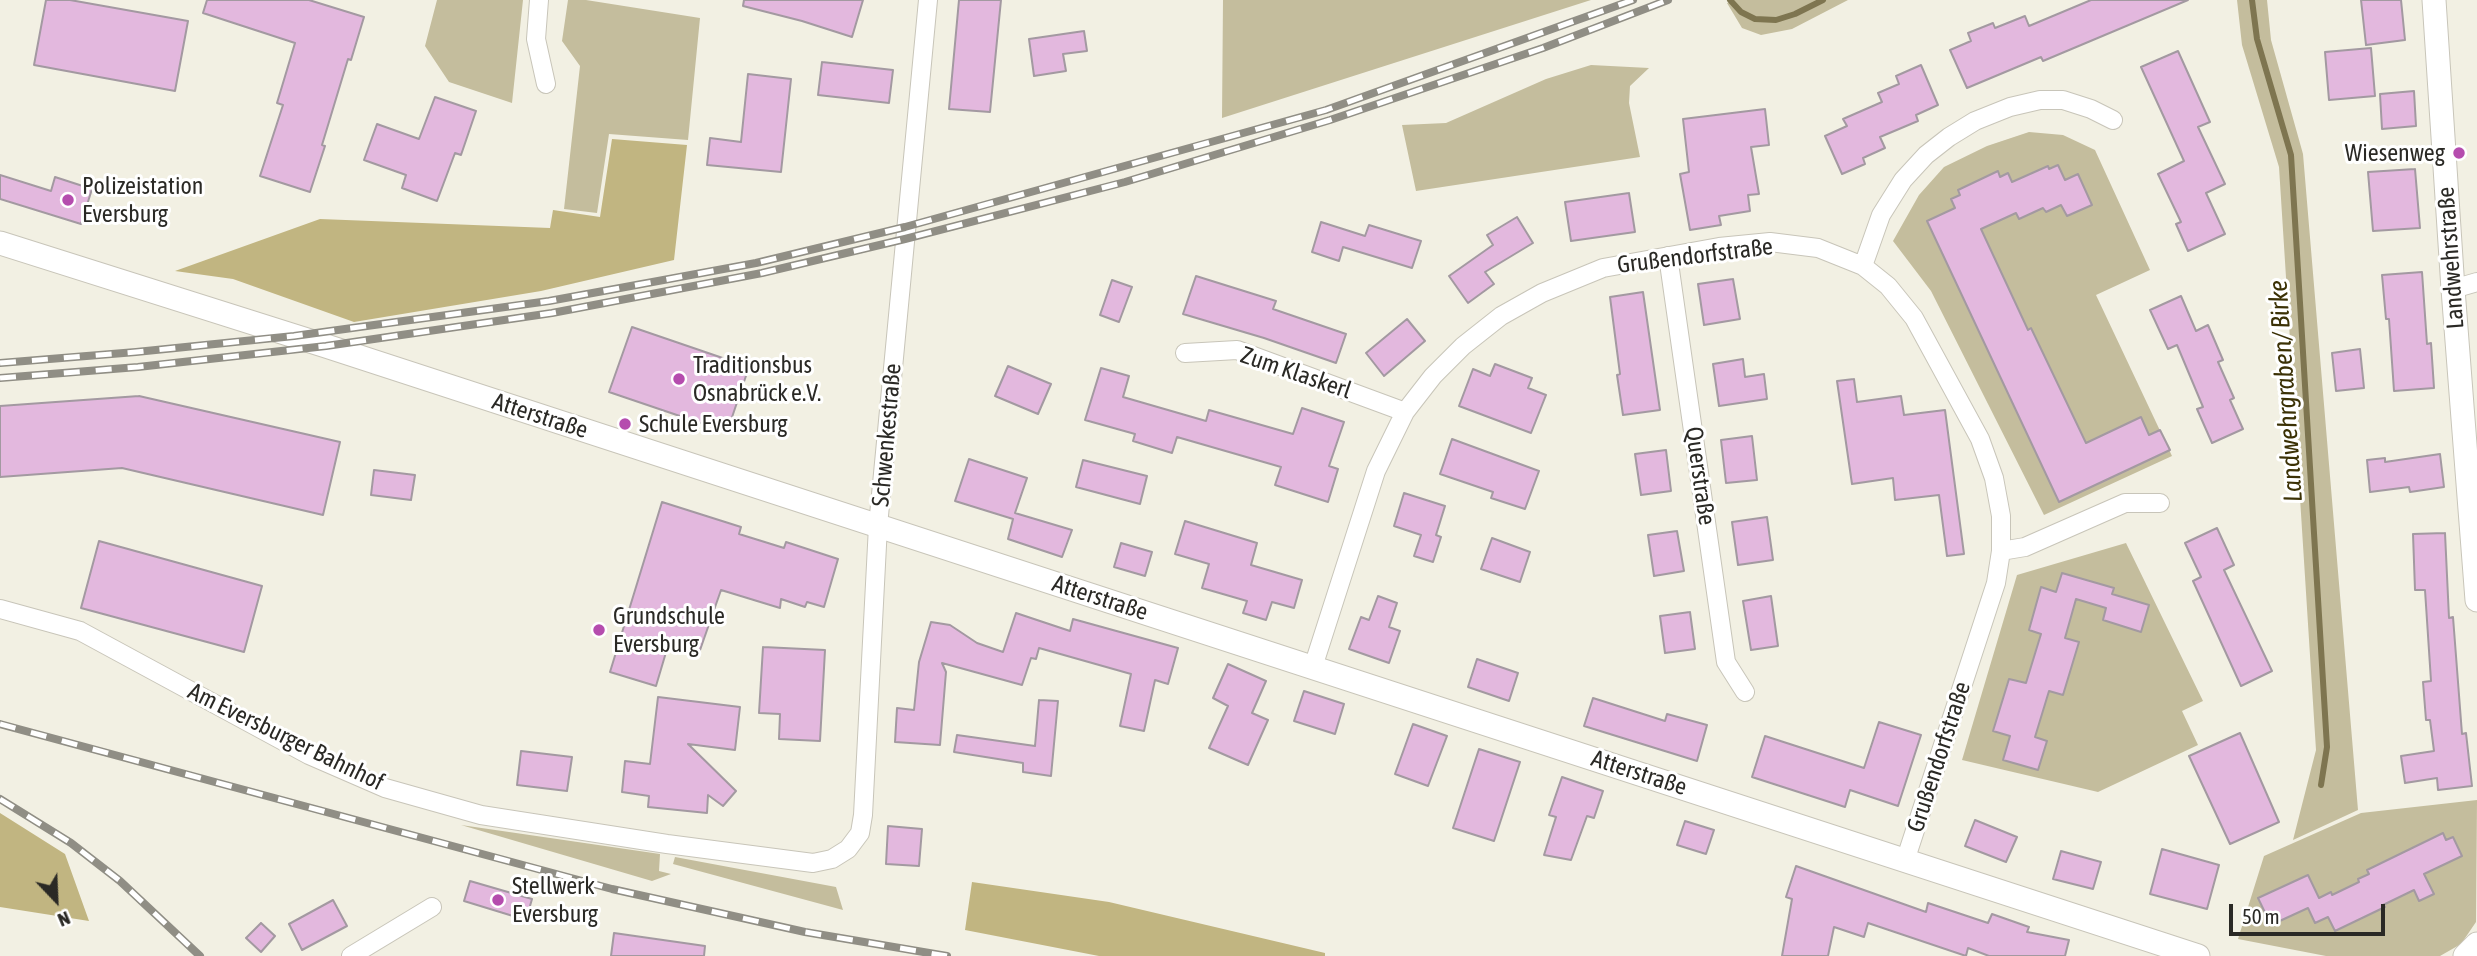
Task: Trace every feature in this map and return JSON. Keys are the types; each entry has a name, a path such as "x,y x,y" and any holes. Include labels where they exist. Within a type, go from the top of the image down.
{"street":[{"path":"539,0 536,39 546,84"},
{"name":"Schwenkestraße","path":"832,859 848,849 860,833 863,815 878,526 928,0"},
{"name":"Landwehrstraße","path":"2434,0 2477,600"},
{"path":"1863,265 1881,215 1903,180 1926,155 1975,121 2010,107 2040,100 2063,100 2113,120"},
{"name":"Grußendorfstraße","path":"1312,667 1376,471 1405,412 1433,376 1463,346 1501,316 1542,293 1603,268 1770,242 1818,248 1863,265 1888,286 1914,318 1980,439 1994,478 2001,516 2001,551 1996,583 1905,861"},
{"name":"Atterstraße","path":"0,243 326,346 2198,956"},
{"name":"Querstraße","path":"1668,256 1726,662 1745,692"},
{"path":"2453,289 2477,282"},
{"name":"Zum Klaskerl","path":"1185,354 1237,350 1405,412"},
{"path":"2001,551 2025,547 2125,503 2160,503"},
{"name":"Am Eversburger Bahnhof","path":"0,609 80,631 309,755 385,788 495,817 813,863 832,859"},
{"path":"351,956 432,906"},
{"path":"2465,956 2477,944"}],"shaded area":[{"path":"437,0 523,0 512,103 449,82 425,46"},
{"path":"568,0 586,0 700,18 688,140 609,134 597,213 564,209 580,66 562,41"},
{"path":"1223,0 1591,0 1222,118"},
{"path":"1734,0 1848,0 1792,29 1761,35 1742,28 1727,3"},
{"path":"2237,0 2267,0 2271,40 2303,154 2358,810 2293,840 2316,750 2279,167 2242,45"},
{"path":"1591,65 1649,68 1630,86 1629,103 1640,157 1416,191 1402,125 1446,123 1546,79"},
{"path":"2029,132 2063,135 2095,150 2150,270 2096,295 2172,456 2044,515 1931,291 1893,241 1919,195 1944,167 1987,146"},
{"path":"612,139 687,145 674,260 541,291 354,322 233,279 175,271 320,219 550,228 553,210 600,217"},
{"path":"2126,543 2203,701 2182,711 2198,745 2098,792 1962,760 2017,575"},
{"path":"2477,800 2476,922 2461,944 2440,956 2326,956 2238,939 2264,856 2361,813"},
{"path":"0,813 65,854 89,921 0,907"},
{"path":"461,825 660,854 659,871 671,874 652,881"},
{"path":"675,857 836,887 843,910 673,864"},
{"path":"972,882 1109,902 1325,953 1325,956 1099,956 965,930"}],"building":[{"path":"46,0 70,0 188,21 175,91 34,65"},
{"path":"207,0 309,0 364,17 351,60 348,59 310,192 260,176 283,105 277,103 295,43 203,13"},
{"path":"744,0 863,0 852,37 743,6"},
{"path":"959,0 1001,0 990,112 949,109"},
{"path":"2091,0 2188,0 2043,61 2041,57 1967,88 1950,50 1971,41 1968,33 1993,23 1995,28 2025,16 2029,26"},
{"path":"2361,0 2401,0 2405,40 2366,45"},
{"path":"1084,31 1087,51 1063,54 1066,71 1034,76 1029,39"},
{"path":"2371,48 2375,96 2329,100 2325,52"},
{"path":"2178,51 2210,122 2198,127 2225,184 2206,193 2225,234 2188,251 2176,224 2181,222 2158,174 2184,161 2141,67"},
{"path":"822,62 893,70 889,103 818,95"},
{"path":"1921,65 1938,105 1916,115 1918,121 1880,137 1885,148 1863,158 1865,164 1842,174 1825,136 1847,126 1843,119 1882,102 1878,93 1899,84 1896,76"},
{"path":"748,74 791,79 781,172 707,165 710,138 741,142"},
{"path":"2414,91 2416,126 2382,129 2380,94"},
{"path":"435,97 476,111 461,155 455,153 437,201 402,188 406,175 364,160 377,124 419,139"},
{"path":"1765,109 1769,145 1751,147 1759,194 1748,195 1750,211 1719,216 1721,225 1690,230 1680,174 1689,172 1683,119"},
{"path":"2058,165 2065,180 2078,174 2092,205 2067,216 2061,205 2046,212 2043,208 2019,219 2016,213 1981,229 2028,330 2031,328 2086,443 2141,417 2149,435 2160,430 2170,450 2059,502 1927,221 1955,208 1951,199 1960,195 1958,190 1998,171 2000,177 2008,173 2012,182 2048,166 2049,169"},
{"path":"2415,169 2420,228 2373,231 2368,172"},
{"path":"0,175 51,191 55,177 92,189 81,224 0,199"},
{"path":"1629,193 1635,232 1571,241 1565,202"},
{"path":"1517,217 1533,243 1485,272 1494,284 1468,303 1449,276 1493,245 1487,235"},
{"path":"1321,222 1365,236 1369,225 1421,241 1412,268 1343,247 1339,261 1312,252"},
{"path":"2422,272 2427,344 2431,343 2434,388 2394,391 2389,319 2386,319 2382,275"},
{"path":"1196,276 1276,301 1273,309 1346,334 1336,363 1183,314"},
{"path":"1733,279 1740,319 1704,325 1698,284"},
{"path":"1112,280 1132,287 1119,322 1100,315"},
{"path":"1643,292 1660,410 1623,415 1610,297"},
{"path":"2181,296 2196,331 2208,325 2223,360 2218,362 2234,398 2230,400 2243,429 2212,443 2197,409 2203,407 2177,345 2168,349 2150,310"},
{"path":"1407,319 1425,341 1384,376 1366,353"},
{"name":"Traditionsbus Osnabrück e.V.","path":"632,327 749,367 727,432 609,392"},
{"path":"2360,349 2364,388 2336,391 2332,353"},
{"path":"1743,359 1745,377 1764,374 1767,399 1719,406 1713,364"},
{"path":"1495,364 1532,378 1528,388 1546,395 1531,433 1459,406 1473,369 1490,376"},
{"path":"1008,366 1051,384 1038,414 995,396"},
{"path":"1101,368 1129,376 1123,397 1206,421 1209,410 1293,434 1302,408 1344,422 1329,466 1338,469 1328,502 1275,485 1281,467 1177,437 1172,453 1133,441 1135,434 1085,420"},
{"path":"1854,379 1857,402 1901,396 1904,415 1945,410 1964,554 1947,556 1939,495 1895,500 1893,478 1852,484 1837,381"},
{"path":"139,396 340,442 323,515 122,468 0,477 0,406"},
{"path":"1752,436 1757,480 1726,483 1721,440"},
{"path":"1452,439 1539,471 1525,509 1491,498 1493,492 1440,474"},
{"path":"1666,450 1671,491 1641,495 1635,454"},
{"path":"2440,454 2444,487 2410,492 2409,487 2370,492 2367,460 2385,458 2385,462"},
{"path":"969,459 1027,478 1015,513 1072,530 1062,557 1008,539 1013,519 955,501"},
{"path":"1083,460 1147,476 1140,504 1076,487"},
{"path":"374,470 415,475 411,500 371,495"},
{"path":"1404,493 1445,506 1436,535 1441,537 1433,562 1414,556 1421,535 1394,526"},
{"path":"662,502 741,527 739,534 784,548 786,542 838,559 824,607 807,602 805,607 781,599 780,608 721,590 699,653 667,649 656,686 610,672"},
{"path":"1767,517 1773,560 1738,565 1732,522"},
{"path":"1185,521 1257,543 1251,565 1302,580 1294,608 1272,602 1266,620 1243,613 1247,601 1202,588 1209,564 1175,554"},
{"path":"2217,528 2234,565 2224,570 2272,671 2241,686 2193,581 2201,577 2185,543"},
{"path":"1677,531 1684,571 1654,576 1648,535"},
{"path":"2445,533 2449,618 2453,617 2462,734 2466,733 2472,786 2438,790 2437,778 2405,783 2401,756 2434,751 2430,720 2426,720 2423,682 2431,681 2425,590 2415,590 2413,534"},
{"path":"1492,538 1530,552 1520,582 1481,569"},
{"path":"99,541 262,586 244,652 81,608"},
{"path":"1121,543 1152,552 1145,576 1114,567"},
{"path":"2062,573 2114,588 2112,594 2149,605 2141,632 2103,620 2106,608 2076,599 2065,638 2079,642 2063,695 2049,691 2035,737 2047,741 2038,770 2003,760 2010,736 1993,731 2009,679 2026,683 2041,634 2029,630 2041,587 2056,592"},
{"path":"1378,596 1397,603 1389,627 1400,631 1389,663 1349,649 1361,617 1369,620"},
{"path":"1771,596 1778,646 1751,650 1743,601"},
{"path":"1690,612 1695,649 1665,653 1660,616"},
{"path":"1016,613 1070,631 1073,619 1178,648 1168,684 1155,680 1144,731 1120,726 1131,674 1039,648 1036,659 1031,658 1022,685 942,663 946,672 940,745 895,742 897,708 914,710 919,662 931,622 950,625 977,643 1003,652"},
{"path":"763,647 825,650 820,741 779,739 780,714 759,713"},
{"path":"1477,659 1518,673 1509,701 1468,687"},
{"path":"1228,664 1266,681 1252,713 1268,720 1248,765 1209,748 1228,706 1213,698"},
{"path":"1304,691 1344,704 1335,734 1294,721"},
{"path":"658,697 740,707 735,750 688,744 736,791 723,806 708,795 707,813 648,807 649,796 622,792 625,761 650,764"},
{"path":"1593,698 1665,721 1667,714 1707,725 1697,761 1584,726"},
{"path":"1039,700 1058,701 1051,776 1023,772 1023,763 954,752 957,735 1035,746"},
{"path":"1879,722 1921,735 1898,806 1850,790 1845,807 1752,777 1765,736 1864,768"},
{"path":"1413,724 1447,736 1428,786 1395,774"},
{"path":"2240,733 2279,822 2230,844 2189,756"},
{"path":"1479,749 1520,762 1494,841 1453,828"},
{"path":"521,751 572,757 567,791 517,785"},
{"path":"1562,777 1603,791 1594,818 1587,816 1571,860 1544,855 1556,817 1549,815"},
{"path":"1975,820 2017,837 2006,862 1965,846"},
{"path":"1685,821 1714,830 1706,854 1677,845"},
{"path":"888,826 922,829 919,866 886,864"},
{"path":"2443,833 2446,840 2453,837 2462,856 2424,874 2434,894 2419,901 2414,890 2335,931 2328,917 2315,923 2308,908 2271,925 2258,898 2308,875 2319,898 2331,892 2332,895 2359,882 2358,879 2369,874 2367,870"},
{"path":"2162,849 2219,865 2207,909 2150,894"},
{"path":"2061,851 2101,862 2093,889 2053,879"},
{"path":"1796,866 1926,912 1928,903 1988,923 1992,914 2029,927 2027,932 2069,940 2065,956 1989,956 1968,948 1966,956 1868,923 1864,937 1834,927 1828,956 1782,956 1792,899 1786,897"},
{"name":"Stellwerk Eversburg","path":"470,881 532,899 526,920 464,901"},
{"path":"333,900 347,926 302,950 289,924"},
{"path":"261,923 275,936 261,952 246,938"},
{"path":"614,933 705,946 704,956 611,956"}],"waterway":[{"name":"Landwehrgraben/ Birke","path":"1730,0 1741,12 1755,19 1776,20 1823,0"},
{"name":"Landwehrgraben/ Birke","path":"2252,0 2257,39 2291,155 2327,747 2321,785"}],"railway":[{"path":"0,363 294,336 549,301 756,263 905,227 1326,110 1633,0"},
{"path":"0,378 138,367 326,346 552,313 762,273 1125,182 1330,120 1543,48 1668,0"},
{"path":"0,724 612,889 805,932 947,956"},
{"path":"0,799 71,843 120,881 200,956"}],"place":[{"name":"Wiesenweg","path":"2459,153"},
{"name":"Polizeistation Eversburg","path":"68,200"},
{"name":"Traditionsbus Osnabrück e.V.","path":"679,379"},
{"name":"Schule Eversburg","path":"625,424"},
{"name":"Grundschule Eversburg","path":"599,630"},
{"name":"Stellwerk Eversburg","path":"498,900"}]}
